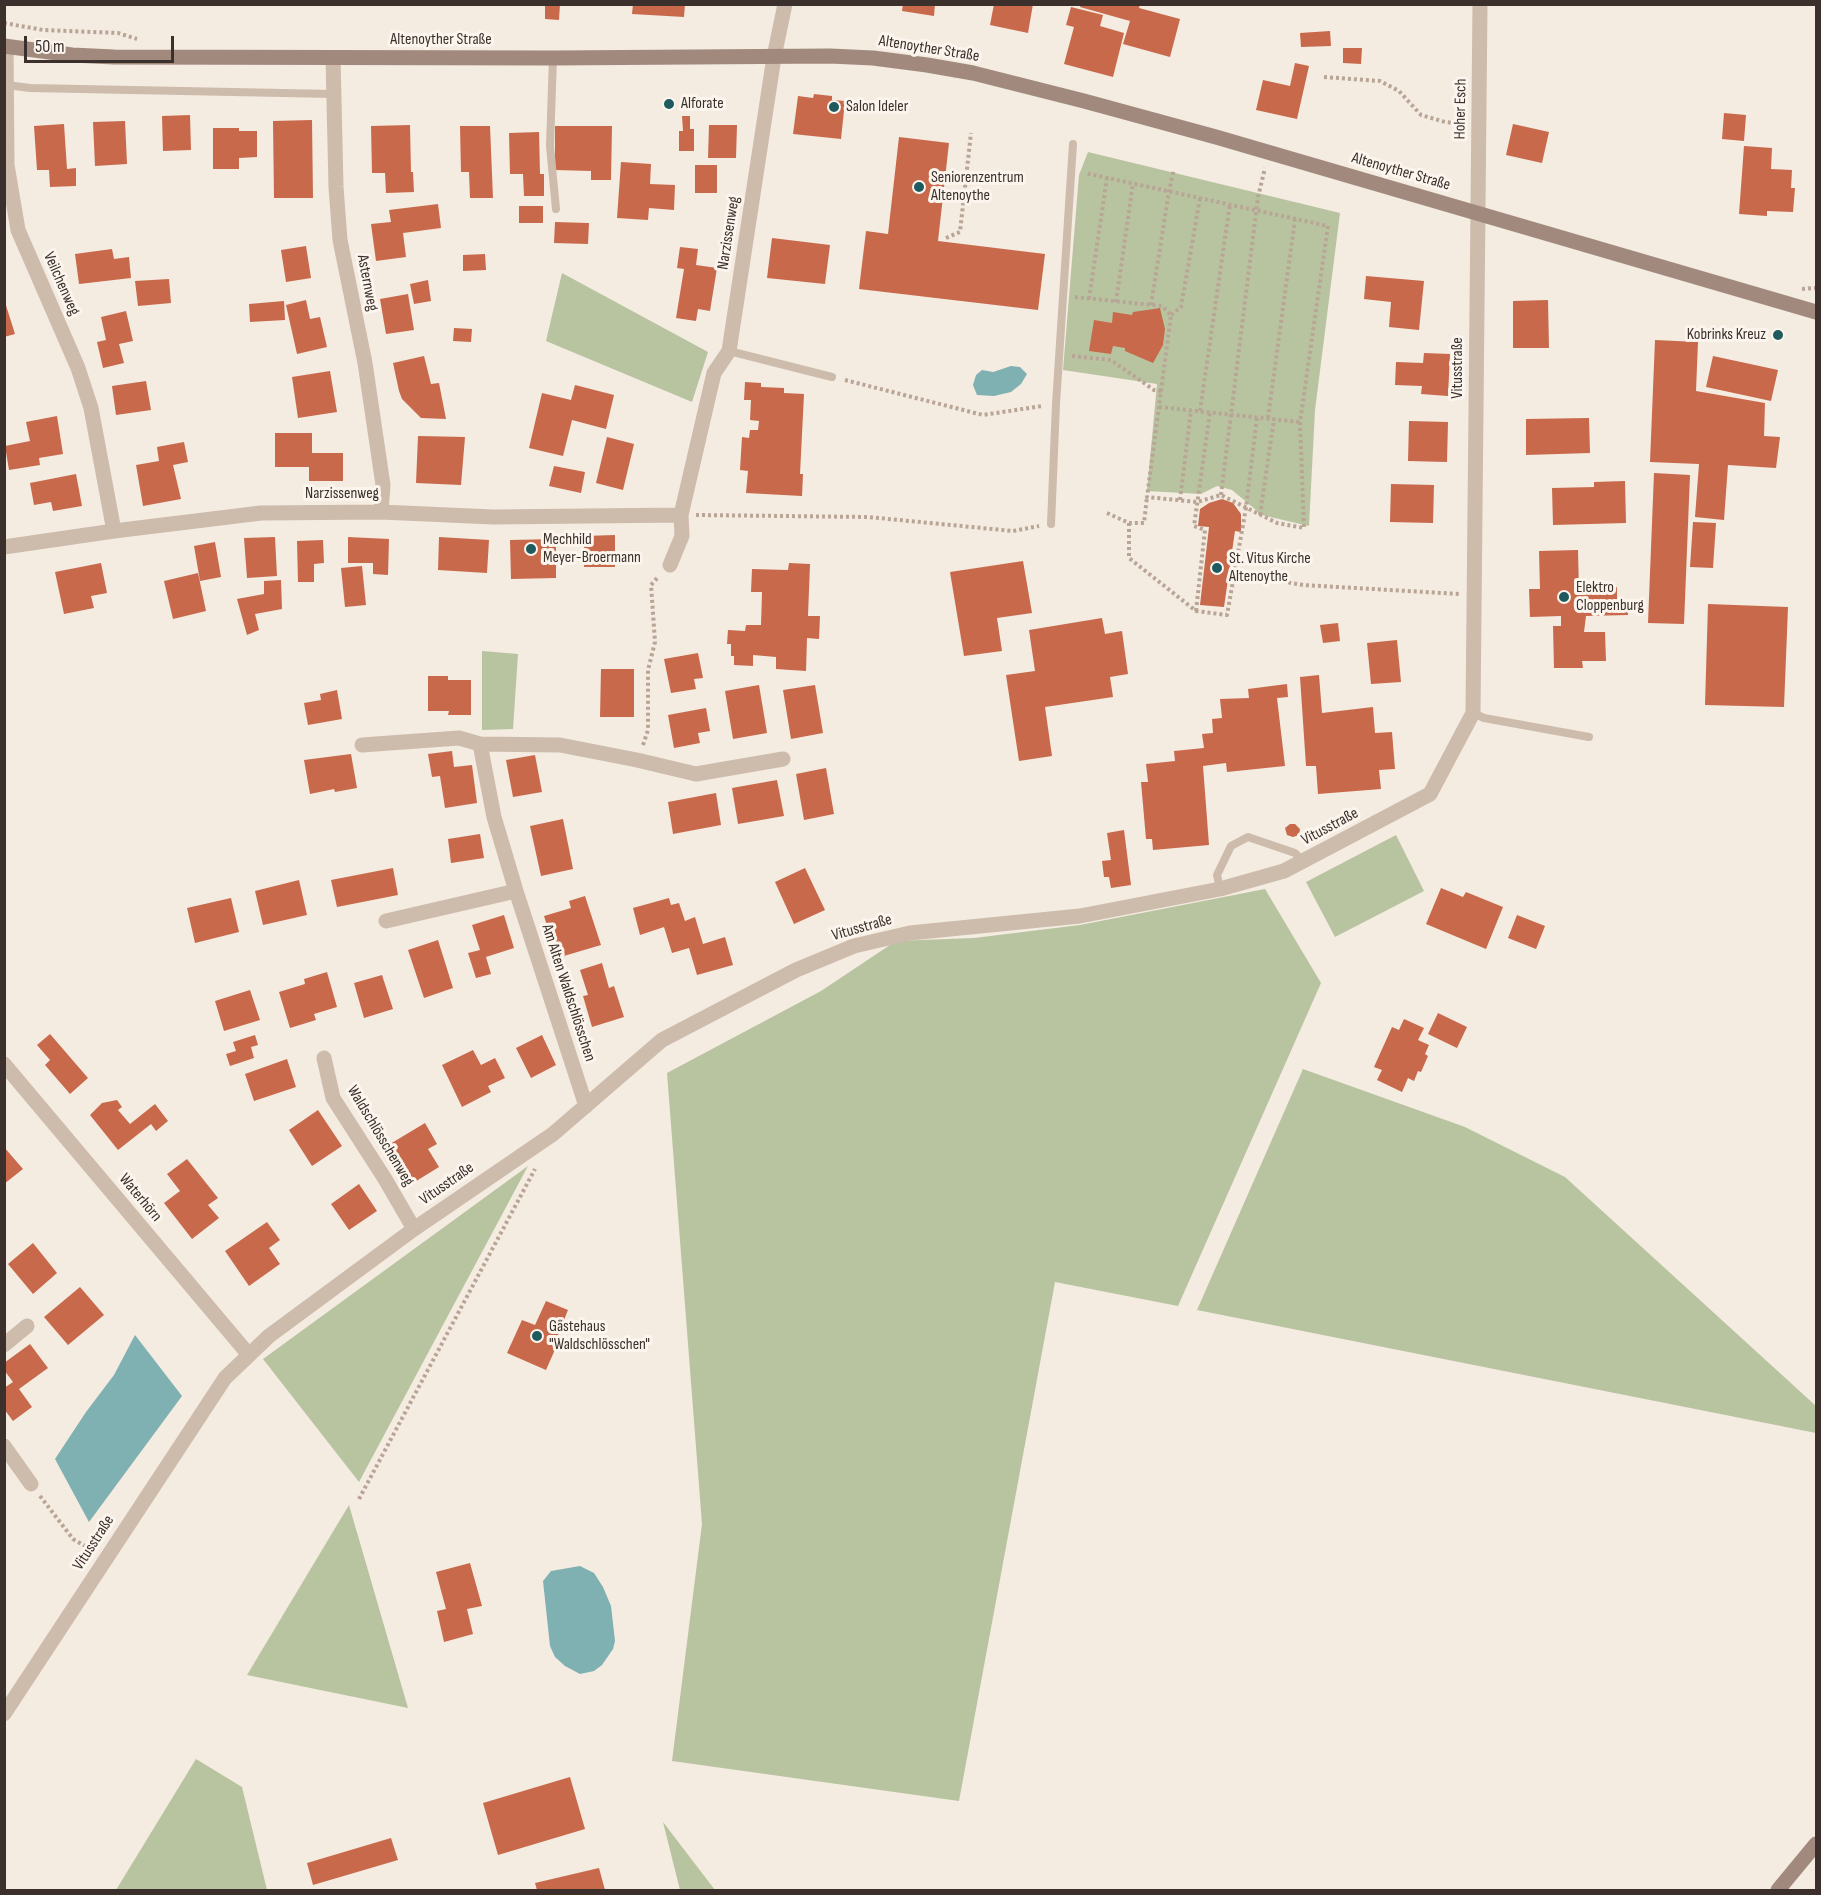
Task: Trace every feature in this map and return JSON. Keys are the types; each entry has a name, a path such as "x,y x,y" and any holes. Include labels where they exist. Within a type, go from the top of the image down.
{"main road":[{"name":"Altenoyther Straße","path":"5,46 72,55 114,57 830,56 873,58 961,71 1083,101 1268,152 1816,312"},
{"path":"1778,1890 1816,1844"}],"street":[{"name":"Narzissenweg","path":"670,565 682,536 681,515 714,373 729,351 774,57 785,4"},
{"name":"Hoher Esch","path":"1477,213 1480,4"},
{"name":"Veilchenweg","path":"5,46 7,165 18,230 78,368 91,408 114,531"},
{"name":"Asternweg","path":"333,58 336,187 340,240 365,363 383,485 381,512"},
{"name":"Vitusstraße","path":"4,1714 225,1378 269,1336 414,1229 553,1134 662,1040 796,970 854,946 910,933 1080,916 1220,889 1284,871 1430,794 1473,713 1476,594 1477,213"},
{"name":"Narzissenweg","path":"4,547 261,513 381,512 493,517 681,515"},
{"path":"362,745 459,738 480,744 560,745 696,774 783,759"},
{"name":"Am Alten Waldschlösschen","path":"480,744 494,817 586,1106"},
{"path":"386,921 516,891"},
{"name":"Waldschlösschenweg","path":"324,1058 333,1098 414,1229"},
{"name":"Waterhörn","path":"4,1064 249,1355"},
{"path":"4,1345 27,1326"},
{"path":"4,1446 31,1484"}],"lane":[{"path":"553,58 550,146 556,209"},
{"path":"6,86 334,93"},
{"path":"1051,524 1062,296 1073,144"},
{"path":"729,351 832,376"},
{"path":"1473,713 1484,718 1589,737"},
{"path":"1220,889 1217,875 1231,846 1248,837 1296,853 1303,861"}],"path":[{"path":"4,23 43,30 118,33 140,40"},
{"path":"1324,77 1380,81 1399,91 1420,115 1445,122 1478,126"},
{"path":"946,238 960,232 971,133"},
{"path":"1221,495 1257,210 1268,152"},
{"path":"1151,305 1174,169"},
{"path":"1070,170 1328,226 1300,422 1304,528 1277,523 1221,495 1197,502 1147,497"},
{"path":"1089,299 1107,178"},
{"path":"1116,302 1133,183"},
{"path":"1107,513 1128,523 1144,523 1171,315 1181,307 1200,198"},
{"path":"1200,411 1230,204"},
{"path":"1268,418 1295,219"},
{"path":"1794,289 1816,288"},
{"path":"1062,296 1162,306 1171,315"},
{"path":"1059,354 1111,360 1154,390 1161,391"},
{"path":"832,376 983,414 1056,404"},
{"path":"1159,407 1300,422"},
{"path":"1180,500 1191,410"},
{"path":"1196,610 1205,530 1194,526 1210,412"},
{"path":"1128,523 1129,558 1196,610 1227,615 1257,417"},
{"path":"1260,515 1274,419"},
{"path":"681,515 868,517 1013,531 1051,524"},
{"path":"638,760 648,730 648,670 655,642 651,585 670,565"},
{"path":"1235,573 1303,585 1476,594"},
{"path":"359,1499 536,1166"},
{"path":"31,1484 73,1539 106,1558"}],"green space":[{"path":"1088,152 1340,213 1315,410 1309,526 1262,515 1232,490 1217,486 1201,494 1147,491 1157,384 1063,370 1079,175"},
{"path":"562,273 708,352 692,402 546,341"},
{"path":"482,651 518,654 513,729 482,730"},
{"path":"1396,835 1424,891 1335,937 1306,882"},
{"path":"1265,889 1321,983 1178,1306 1055,1282 959,1801 672,1761 702,1524 667,1073 821,991 896,941 974,938 1080,925"},
{"path":"1303,1069 1465,1127 1565,1177 1816,1406 1816,1433 1197,1310"},
{"path":"528,1166 359,1482 263,1359"},
{"path":"349,1505 408,1708 247,1675"},
{"path":"196,1759 242,1787 267,1890 116,1890"},
{"path":"663,1822 715,1890 680,1890"}],"water":[{"path":"1011,366 1020,367 1027,374 1021,384 1011,392 994,396 977,395 973,385 976,375 982,370 993,372"},
{"path":"135,1335 182,1396 89,1522 55,1459 114,1375"},
{"path":"580,1566 594,1573 603,1587 611,1606 615,1641 613,1649 602,1665 594,1671 580,1674 565,1666 555,1657 550,1646 543,1581 551,1571"}],"building":[{"path":"545,4 560,4 559,20 545,19"},
{"path":"633,4 685,4 684,17 632,14"},
{"path":"903,4 935,4 934,16 902,11"},
{"path":"994,4 1033,4 1028,33 990,25"},
{"path":"1081,4 1140,4 1139,8 1180,19 1170,57 1123,44 1130,21 1080,7"},
{"path":"1071,7 1103,15 1100,26 1124,33 1113,77 1064,64 1074,27 1066,25"},
{"path":"1330,31 1331,46 1301,47 1300,33"},
{"path":"1343,48 1362,48 1361,64 1343,63"},
{"path":"1295,63 1309,66 1297,119 1256,110 1263,80 1290,86"},
{"path":"814,94 832,96 832,100 845,101 841,139 793,134 798,96 813,98"},
{"path":"1724,113 1746,115 1744,141 1722,139"},
{"path":"190,115 191,150 163,151 162,116"},
{"path":"682,116 690,116 690,129 694,129 694,151 679,151 679,131 683,131"},
{"path":"312,120 313,198 274,198 273,121"},
{"path":"125,121 127,164 95,166 93,122"},
{"path":"64,124 67,169 76,168 76,186 50,187 49,170 37,170 34,126"},
{"path":"1513,124 1549,132 1542,163 1506,155"},
{"path":"410,125 411,172 413,172 414,192 386,193 385,173 372,173 371,126"},
{"path":"709,125 737,125 736,158 708,158"},
{"path":"460,126 490,126 493,198 470,198 469,172 461,172"},
{"path":"555,126 612,126 611,180 591,180 591,171 555,170"},
{"path":"213,128 257,131 257,157 239,158 239,169 213,169"},
{"path":"539,132 540,174 544,174 544,196 524,196 523,174 510,174 509,133"},
{"name":"Seniorenzentrum Altenoythe","path":"899,137 949,143 938,241 1045,254 1038,310 859,289 866,231 888,234"},
{"path":"1744,146 1772,148 1771,169 1792,170 1791,188 1795,188 1793,212 1767,211 1767,216 1739,214"},
{"path":"621,162 651,164 650,184 675,185 674,210 649,208 648,220 617,218"},
{"path":"695,165 717,165 717,193 695,193"},
{"path":"438,204 441,228 403,233 406,257 376,261 371,224 391,222 389,210"},
{"path":"519,206 543,206 543,223 519,223"},
{"path":"555,222 589,223 588,244 554,243"},
{"path":"772,238 830,245 825,284 767,278"},
{"path":"306,246 311,278 286,282 281,250"},
{"path":"680,247 698,249 696,265 717,268 710,311 698,309 696,321 676,318 684,269 677,268"},
{"path":"112,249 114,259 129,257 131,278 79,284 75,254"},
{"path":"485,254 486,270 463,271 463,255"},
{"path":"1366,276 1424,281 1419,330 1389,327 1391,302 1364,299"},
{"path":"169,279 171,303 138,306 135,281"},
{"path":"428,280 431,301 414,304 410,284"},
{"path":"408,294 414,330 386,334 380,299"},
{"path":"4,299 15,334 4,337"},
{"path":"306,300 310,319 320,317 327,347 297,354 286,305"},
{"path":"1548,300 1549,348 1513,348 1513,301"},
{"path":"284,301 285,320 250,322 249,304"},
{"path":"1160,308 1165,329 1163,345 1153,363 1125,351 1125,348 1113,346 1111,354 1089,351 1094,320 1112,323 1113,312 1132,315 1133,312"},
{"path":"126,311 133,341 119,344 124,363 103,368 97,342 106,340 101,317"},
{"path":"454,328 472,329 471,342 453,341"},
{"path":"1655,340 1698,342 1696,391 1765,403 1764,436 1780,437 1776,468 1728,465 1724,520 1695,517 1699,464 1650,462"},
{"path":"1424,353 1450,354 1448,396 1421,394 1422,386 1395,385 1396,362 1423,363"},
{"path":"424,356 431,384 439,383 446,419 421,418 402,399 399,391 393,363"},
{"path":"1713,356 1778,370 1771,401 1706,387"},
{"path":"330,371 337,412 298,418 292,377"},
{"path":"146,381 151,410 116,415 112,386"},
{"path":"745,382 761,383 761,387 784,388 784,393 804,394 800,474 803,474 802,496 746,493 748,471 740,470 742,437 749,438 750,430 758,430 759,421 750,420 751,400 744,400"},
{"path":"575,385 614,395 606,429 572,420 563,456 529,448 542,393 571,400"},
{"path":"57,416 63,454 39,458 40,465 9,470 5,446 30,441 26,422"},
{"path":"1589,418 1590,453 1526,455 1526,419"},
{"path":"1409,421 1448,422 1447,462 1408,461"},
{"path":"275,433 312,433 312,453 343,453 343,481 309,481 309,467 275,467"},
{"path":"418,436 465,437 461,485 416,483"},
{"path":"607,437 634,444 623,490 596,483"},
{"path":"184,442 188,462 173,465 181,499 143,506 136,465 159,461 157,447"},
{"path":"554,466 585,472 581,493 549,486"},
{"path":"1654,473 1690,475 1684,624 1648,623"},
{"path":"76,474 82,506 53,511 51,502 34,505 30,483"},
{"path":"1625,481 1626,523 1553,525 1552,488 1594,487 1594,482"},
{"path":"1391,484 1434,485 1433,523 1390,522"},
{"name":"St. Vitus Kirche Altenoythe","path":"1222,499 1233,503 1241,514 1241,532 1235,531 1224,607 1200,605 1209,527 1198,526 1200,509"},
{"path":"1693,522 1716,523 1713,568 1690,567"},
{"path":"615,535 615,567 584,567 584,536"},
{"path":"275,537 277,576 247,578 244,538"},
{"path":"348,537 389,539 388,575 373,574 373,563 348,563"},
{"path":"439,537 489,540 487,573 438,570"},
{"path":"556,539 556,578 511,579 510,540"},
{"path":"323,540 324,563 314,564 314,582 298,582 297,541"},
{"path":"215,542 221,577 200,581 194,546"},
{"path":"1578,550 1579,593 1591,592 1591,587 1617,587 1617,602 1628,602 1628,615 1586,616 1584,632 1605,632 1606,661 1582,661 1583,668 1554,668 1553,626 1561,626 1561,616 1530,617 1529,589 1540,589 1539,551"},
{"path":"1023,561 1032,613 997,618 1002,651 964,656 950,572"},
{"path":"101,563 107,593 91,596 94,608 64,614 55,572"},
{"path":"789,563 810,564 808,616 820,616 819,639 807,638 806,671 776,669 776,657 753,655 753,666 734,665 731,644 727,644 728,630 745,631 746,625 761,625 762,592 751,592 752,569 788,570"},
{"path":"362,566 366,605 345,607 341,568"},
{"path":"198,573 206,611 173,619 164,581"},
{"path":"281,580 282,609 255,614 259,630 247,635 237,599 264,594 264,581"},
{"path":"1708,604 1788,607 1784,707 1705,705"},
{"path":"1102,618 1105,634 1122,631 1128,674 1110,677 1113,697 1045,707 1052,756 1019,761 1006,675 1035,671 1029,630"},
{"path":"1338,623 1340,641 1323,643 1320,625"},
{"path":"1397,640 1401,682 1371,684 1367,643"},
{"path":"698,653 703,678 694,679 696,689 671,693 664,659"},
{"path":"601,669 634,669 634,717 600,717"},
{"path":"1319,675 1322,713 1373,707 1375,733 1392,732 1395,769 1379,770 1381,789 1318,794 1316,766 1306,766 1300,677"},
{"path":"428,676 448,676 448,680 471,680 471,715 448,715 449,711 428,711"},
{"path":"1287,684 1288,697 1277,698 1285,766 1227,772 1226,763 1203,766 1209,845 1153,850 1152,839 1146,839 1141,782 1148,782 1146,764 1175,761 1174,751 1204,748 1202,734 1213,733 1212,719 1222,718 1220,699 1249,698 1248,689"},
{"path":"759,685 767,733 733,739 725,691"},
{"path":"815,685 823,733 791,739 783,690"},
{"path":"337,690 342,719 308,725 304,703 321,700 320,694"},
{"path":"706,708 710,731 698,733 700,743 674,748 668,715"},
{"path":"452,751 454,767 472,765 477,803 445,808 440,776 432,777 428,754"},
{"path":"351,754 357,788 335,792 334,789 310,794 304,760"},
{"path":"535,755 542,792 513,797 506,760"},
{"path":"826,768 834,814 804,820 796,774"},
{"path":"777,780 784,816 738,824 732,788"},
{"path":"716,793 721,825 673,834 668,802"},
{"path":"563,819 573,869 541,876 530,826"},
{"path":"1290,824 1295,824 1300,829 1299,835 1293,837 1287,835 1285,828"},
{"path":"1124,830 1131,885 1111,888 1109,877 1104,877 1102,861 1111,860 1107,833"},
{"path":"480,834 484,858 451,863 448,839"},
{"path":"393,868 398,895 337,907 331,880"},
{"path":"805,868 825,910 794,924 775,882"},
{"path":"299,880 307,915 263,925 255,891"},
{"path":"1441,888 1463,897 1466,892 1503,907 1486,949 1426,924"},
{"path":"585,896 601,945 557,958 544,916 571,908 569,901"},
{"path":"231,898 239,932 195,943 187,908"},
{"path":"669,898 671,905 679,903 685,921 695,917 703,944 725,937 733,965 697,975 689,948 672,953 664,927 640,935 633,908"},
{"path":"504,915 514,948 486,957 491,974 476,978 468,953 480,950 472,925"},
{"path":"1517,915 1545,926 1536,949 1508,938"},
{"path":"438,940 453,988 424,998 408,950"},
{"path":"602,963 609,988 614,986 624,1017 592,1027 583,996 588,995 580,970"},
{"path":"327,972 337,1007 314,1014 316,1020 290,1028 279,992 305,984 304,979"},
{"path":"382,975 393,1009 364,1018 354,983"},
{"path":"250,990 260,1020 224,1031 215,1001"},
{"path":"1438,1013 1467,1027 1457,1048 1428,1034"},
{"path":"1404,1019 1424,1028 1418,1040 1429,1045 1425,1054 1428,1056 1421,1072 1418,1071 1414,1081 1408,1078 1402,1092 1377,1080 1382,1070 1374,1067 1392,1027 1399,1030"},
{"path":"50,1034 88,1078 70,1094 45,1065 50,1060 37,1045"},
{"path":"255,1035 258,1045 251,1047 254,1058 230,1066 226,1054 236,1051 233,1042"},
{"path":"542,1035 556,1065 531,1078 516,1048"},
{"path":"473,1050 481,1065 495,1058 505,1078 488,1086 491,1092 462,1107 442,1065"},
{"path":"287,1059 296,1087 254,1101 245,1074"},
{"path":"117,1100 122,1107 118,1110 130,1124 155,1104 168,1121 156,1131 151,1124 118,1150 90,1115 102,1103"},
{"path":"318,1110 342,1146 312,1166 289,1130"},
{"path":"425,1123 437,1144 428,1149 439,1167 413,1183 390,1144"},
{"path":"4,1147 23,1169 4,1184"},
{"path":"187,1159 218,1198 208,1205 219,1218 192,1239 164,1203 180,1191 167,1174"},
{"path":"359,1184 377,1211 349,1230 331,1204"},
{"path":"267,1222 280,1240 269,1248 280,1264 249,1286 225,1251"},
{"path":"33,1243 57,1273 33,1294 8,1264"},
{"path":"80,1287 104,1315 68,1345 44,1317"},
{"name":"Gästehaus \"Waldschlösschen\"","path":"546,1301 568,1310 558,1335 561,1336 546,1370 507,1353 522,1320 535,1325"},
{"path":"30,1344 48,1368 19,1389 32,1407 13,1421 4,1409 4,1388 13,1382 4,1370 4,1363"},
{"path":"470,1563 482,1606 467,1609 473,1634 444,1642 437,1611 446,1609 436,1572"},
{"path":"570,1777 585,1829 498,1855 483,1803"},
{"path":"391,1838 398,1860 313,1885 307,1863"},
{"path":"599,1868 605,1890 537,1890 535,1883"}],"place":[{"name":"Alforate","path":"669,104"},
{"name":"Salon Ideler","path":"834,107"},
{"name":"Seniorenzentrum Altenoythe","path":"919,187"},
{"name":"Kobrinks Kreuz","path":"1778,335"},
{"name":"Mechhild Meyer-Broermann","path":"531,549"},
{"name":"St. Vitus Kirche Altenoythe","path":"1217,568"},
{"name":"Elektro Cloppenburg","path":"1564,597"},
{"name":"Gästehaus \"Waldschlösschen\"","path":"537,1336"}]}
